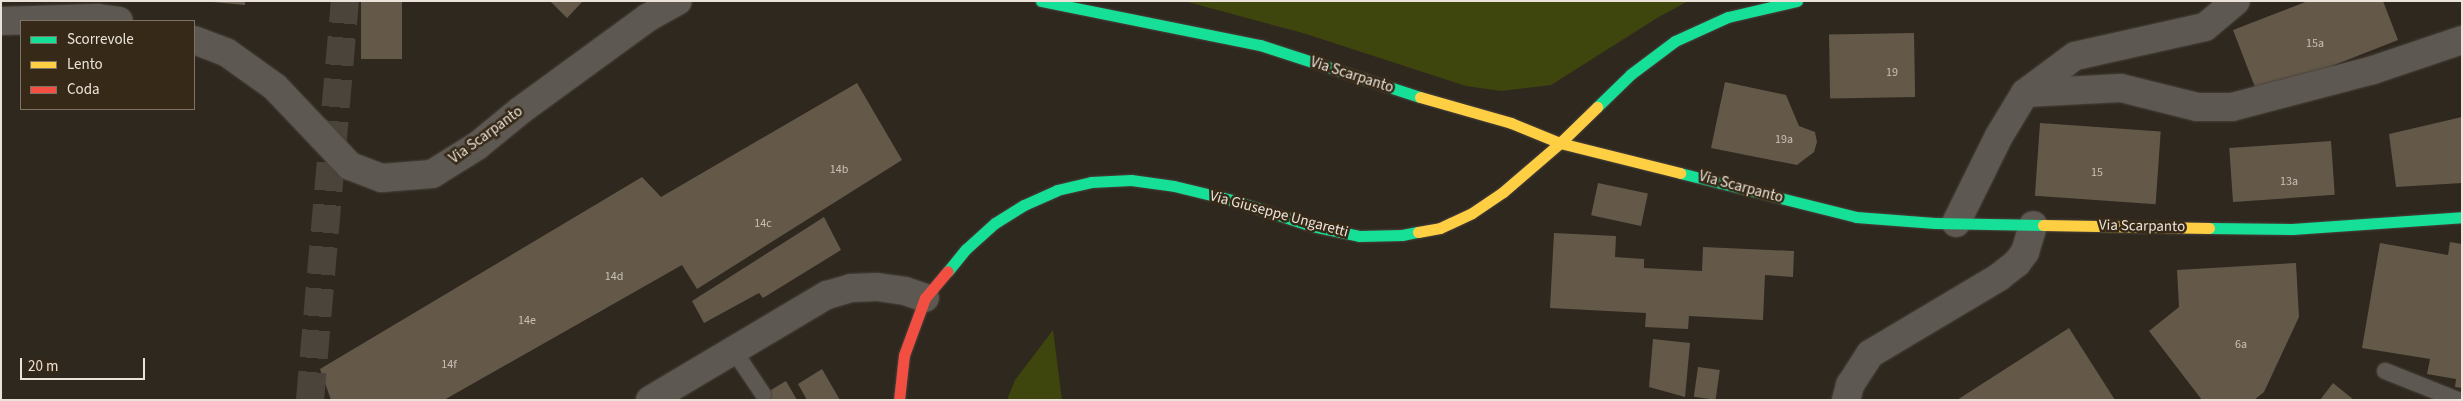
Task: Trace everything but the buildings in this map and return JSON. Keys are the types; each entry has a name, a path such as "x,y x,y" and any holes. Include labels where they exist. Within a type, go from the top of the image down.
{"street":[{"name":"Via Scarpanto","path":"195,40 226,52 275,88 350,166 382,178 432,174 477,146 521,110 646,18 678,1"},
{"name":"Via Scarpanto","path":"1041,1 1260,45 1415,96 1511,123 1560,143 1856,217 1956,223 2292,229 2462,217"},
{"name":"Via Giuseppe Ungaretti","path":"899,400 904,355 924,298 966,248 995,222 1024,205 1057,190 1091,182 1131,180 1174,186 1232,200 1312,226 1360,236 1402,235 1440,228 1472,213 1503,192 1560,143 1631,74 1674,41 1728,17 1797,1"},
{"path":"1956,223 1999,136 2025,93 2075,56 2205,27 2236,1"},
{"path":"33,20 98,18 112,20"},
{"path":"1,21 20,20"},
{"path":"2025,93 2121,88 2197,107 2232,107 2373,70 2462,40"},
{"path":"1846,400 1850,385 1870,354 1998,277 2017,263 2025,252 2033,225"},
{"path":"650,400 835,292 851,288 877,287 905,291 924,298"}],"lane":[{"path":"734,351 763,394"},
{"path":"2385,371 2458,400"}],"green space":[{"path":"1184,1 1688,1 1657,18 1551,85 1501,91 1466,86 1303,33"},
{"path":"1053,330 1062,400 1007,400 1015,380"}],"tunnel":[{"path":"310,400 345,1"}],"traffic: fast":[{"path":"1041,1 1260,45 1420,97"},
{"path":"1597,107 1631,74 1675,41 1728,17 1797,1"},
{"path":"1680,173 1856,217 1935,223 2043,225"},
{"path":"948,271 966,249 995,223 1024,205 1057,190 1091,182 1131,180 1174,186 1232,200 1312,226 1359,236 1402,235 1418,232"},
{"path":"2209,228 2292,229 2462,217"}],"traffic: slow":[{"path":"1420,97 1511,123 1560,143 1680,173"},
{"path":"1418,232 1440,228 1472,213 1503,192 1560,143 1597,107"},
{"path":"2043,225 2209,228"}],"traffic: jam":[{"path":"899,400 904,355 925,298 948,271"}]}
